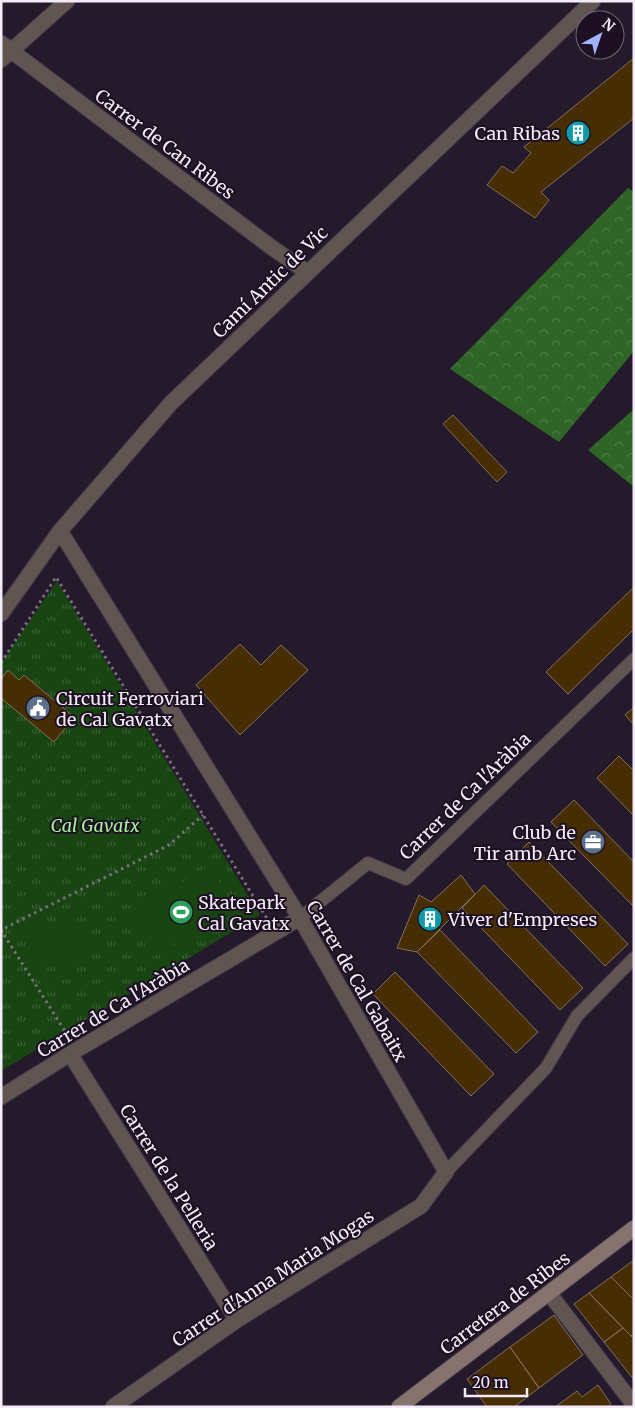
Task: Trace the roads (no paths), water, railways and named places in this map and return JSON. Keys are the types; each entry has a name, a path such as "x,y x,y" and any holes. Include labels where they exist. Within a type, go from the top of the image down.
{"street":[{"path":"5,51 66,1"},
{"name":"Camí Antic de Vic","path":"1,614 60,531 171,403 593,1"},
{"name":"Carrer de Can Ribes","path":"5,51 307,272"},
{"name":"Carrer de Cal Gabaitx","path":"60,531 300,918 446,1172"},
{"name":"Carrer de Ca l'Aràbia","path":"1,1097 300,918"},
{"name":"Carrer de la Pelleria","path":"70,1054 237,1320"},
{"name":"Carrer d'Anna Maria Mogas","path":"113,1407 237,1320 421,1206 446,1172"},
{"name":"Carretera de Ribes","path":"399,1407 634,1228"},
{"path":"548,1293 634,1405"}],"lane":[{"name":"Carrer de Ca l'Aràbia","path":"300,918 368,863 406,879 634,659"},
{"path":"446,1172 546,1068 577,1016 634,958"}],"place":[{"name":"Can Ribas","path":"578,133"},
{"name":"Circuit Ferroviari de Cal Gavatx","path":"38,708"},
{"name":"Club de Tir amb Arc","path":"593,842"},
{"name":"Skatepark Cal Gavatx","path":"181,912"},
{"name":"Viver d'Empreses","path":"430,919"}],"park label":[{"name":"Cal Gavatx","path":"95,825"}]}
